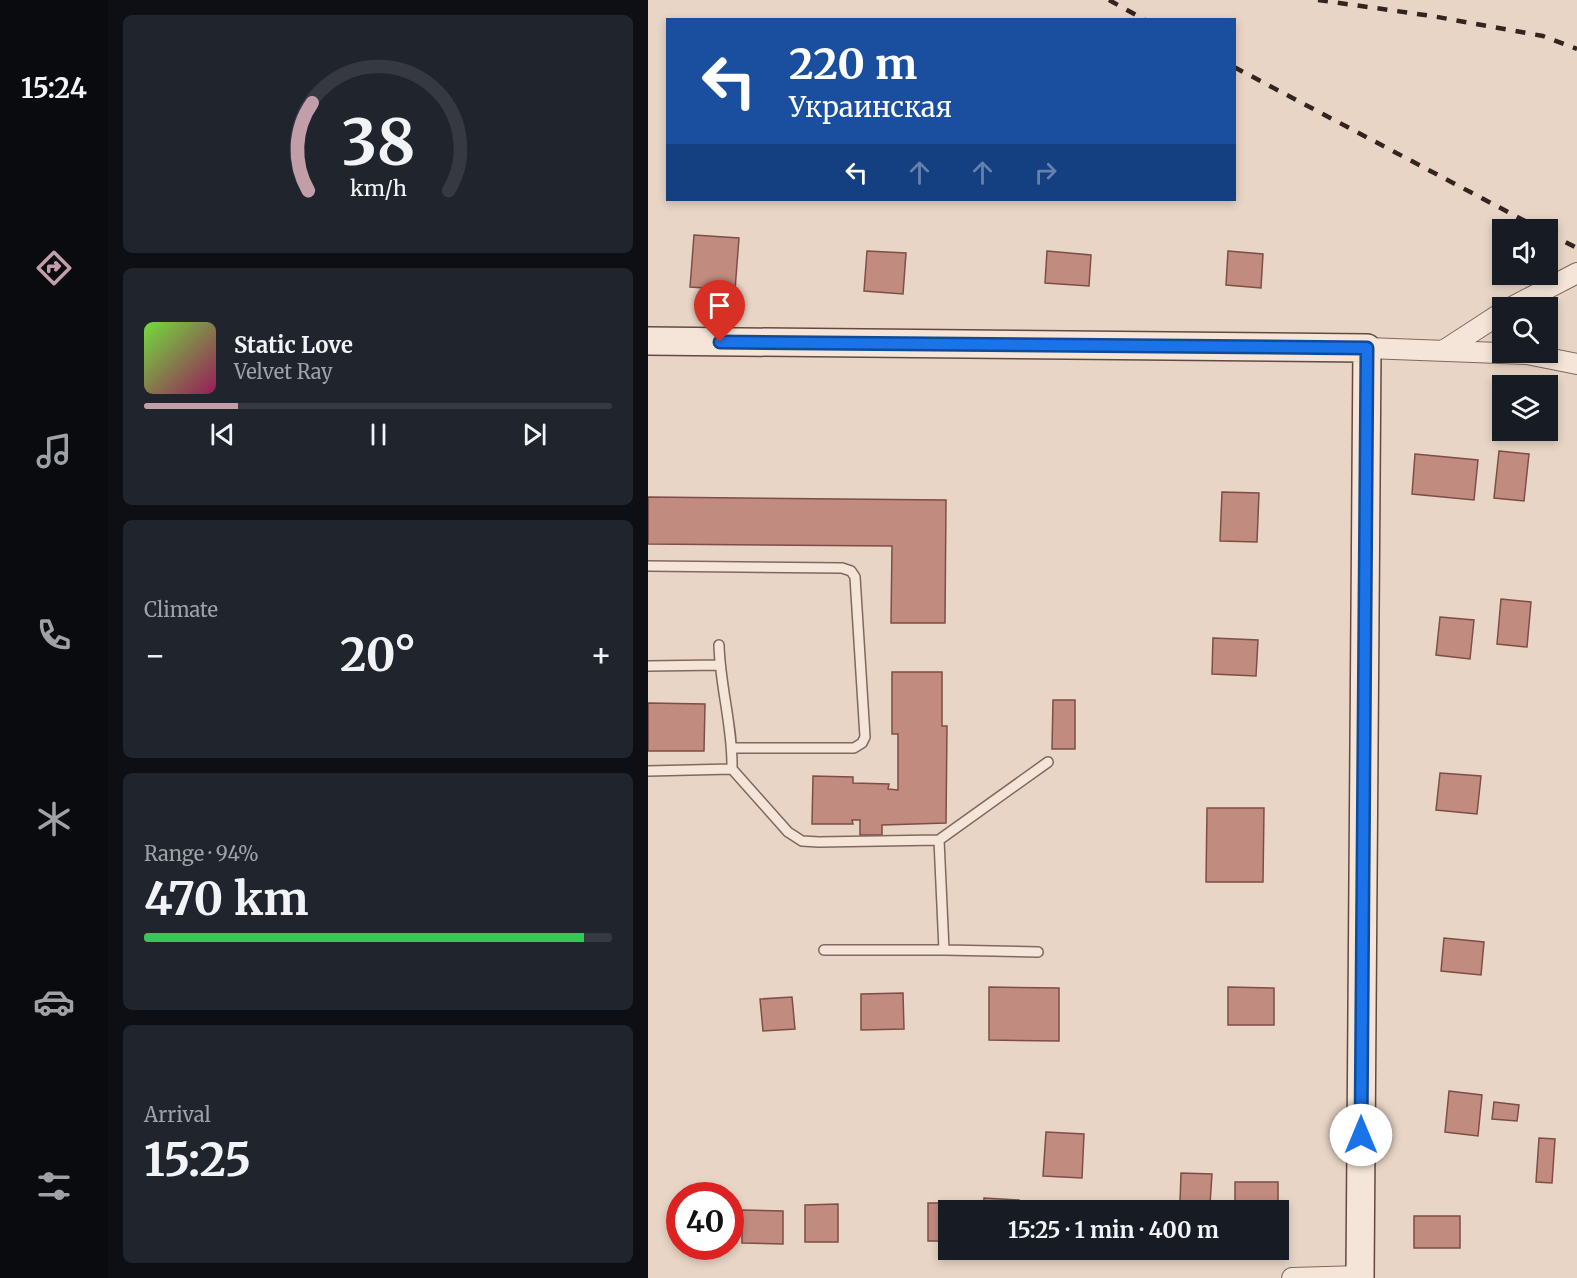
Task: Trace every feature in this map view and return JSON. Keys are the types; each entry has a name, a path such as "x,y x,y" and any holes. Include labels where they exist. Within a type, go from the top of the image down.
{"street":[{"path":"1531,297 1577,273"},
{"path":"1443,351 1492,319"},
{"path":"648,341 1367,348 1527,354 1577,364"},
{"path":"1292,1278 1360,1277 1367,348"}],"lane":[{"path":"648,566 842,568 851,571 855,577 865,737 862,743 854,748 732,748"},
{"path":"719,645 732,748 732,769 788,832 802,841 939,840 1048,762"},
{"path":"648,666 720,665"},
{"path":"648,771 732,769"},
{"path":"939,840 944,950"},
{"path":"824,950 1038,952"}],"building":[{"path":"694,235 739,238 735,290 690,287"},
{"path":"867,251 906,253 903,294 864,291"},
{"path":"1047,251 1091,255 1089,286 1045,283"},
{"path":"1228,251 1263,254 1261,288 1226,285"},
{"path":"1499,451 1529,454 1524,501 1494,498"},
{"path":"1415,454 1478,460 1474,500 1412,494"},
{"path":"1222,492 1259,493 1257,542 1220,541"},
{"path":"648,497 946,500 945,623 891,623 892,546 648,544"},
{"path":"1501,599 1531,602 1527,647 1497,644"},
{"path":"1440,617 1474,620 1470,659 1436,655"},
{"path":"1213,638 1258,640 1256,676 1212,674"},
{"path":"892,672 942,672 942,726 947,726 946,823 882,825 882,835 860,835 860,820 852,820 853,824 812,824 813,776 853,777 853,783 889,784 888,789 898,790 898,734 892,734"},
{"path":"1053,700 1075,700 1075,749 1052,749"},
{"path":"648,703 705,704 704,751 648,751"},
{"path":"1440,773 1481,776 1477,814 1436,810"},
{"path":"1207,808 1264,808 1263,882 1206,882"},
{"path":"1444,938 1484,942 1481,975 1441,971"},
{"path":"989,987 1059,988 1059,1041 989,1040"},
{"path":"1228,987 1274,988 1274,1025 1228,1025"},
{"path":"903,993 904,1029 861,1030 861,994"},
{"path":"792,997 795,1029 763,1031 760,999"},
{"path":"1449,1091 1482,1095 1478,1136 1445,1132"},
{"path":"1494,1102 1519,1105 1517,1121 1492,1119"},
{"path":"1046,1132 1084,1134 1082,1178 1043,1176"},
{"path":"1539,1138 1555,1139 1552,1183 1536,1182"},
{"path":"1181,1173 1212,1174 1210,1200 1180,1200"},
{"path":"1235,1182 1278,1182 1278,1200 1235,1200"},
{"path":"984,1198 1019,1200 984,1200"},
{"path":"928,1203 938,1203 938,1241 928,1241"},
{"path":"838,1204 838,1242 805,1242 805,1205"},
{"path":"744,1210 783,1211 783,1244 744,1243"},
{"path":"1414,1216 1460,1216 1460,1248 1414,1248"}],"railway":[{"path":"1109,0 1141,18"},
{"path":"1318,0 1432,16 1543,36 1577,49"},
{"path":"1236,68 1521,219"},
{"path":"1558,238 1577,248"}],"route":[{"path":"720,342 1367,348 1361,1135"}]}
